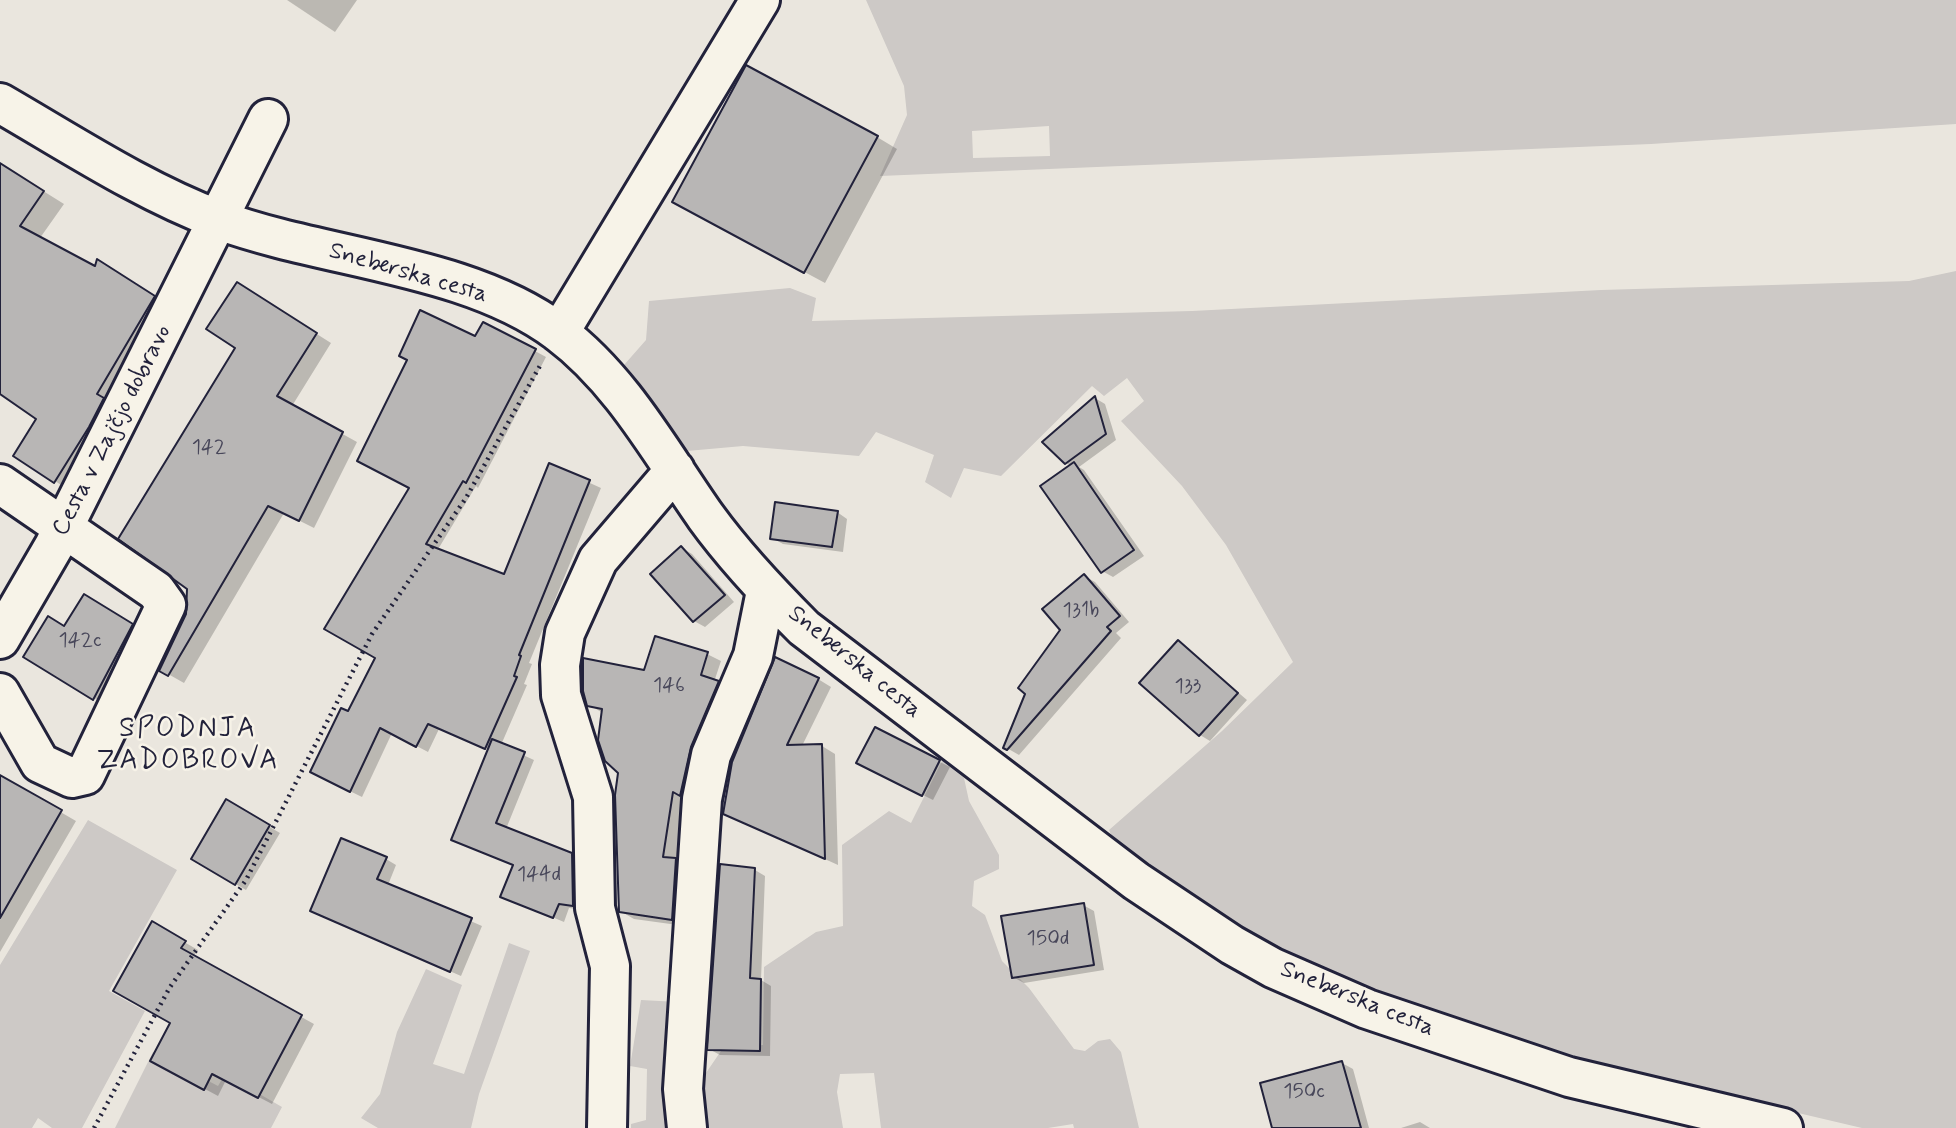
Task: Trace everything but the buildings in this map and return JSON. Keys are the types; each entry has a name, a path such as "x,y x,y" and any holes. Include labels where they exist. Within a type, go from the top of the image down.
{"street":[{"path":"559,333 760,0"},
{"name":"Sneberska cesta","path":"0,103 132,180 219,220 464,286 515,307 559,333 612,384 708,519 766,591 846,661 1125,873 1212,932 1273,968 1367,1009 1569,1077 1783,1128"},
{"name":"Cesta v Zajčjo dobravo","path":"0,639 63,529 268,119"},
{"path":"607,1128 610,966 595,908 593,797 561,695 560,665 565,633 598,560 674,470"},
{"path":"0,484 156,591 166,605 85,775 72,778 40,763 0,693"},
{"path":"687,1128 683,1089 702,799 711,755 753,656 766,591"}],"path":[{"path":"94,1128 170,986 246,880 372,634 466,498 559,333"}],"shaded area":[{"path":"866,0 1956,0 1956,124 1651,144 880,176 907,115 904,86","holes":["1049,126 1050,156 973,158 972,131"]},
{"path":"1956,271 1956,1128 1862,1128 1577,1061 1325,971 1276,948 1174,883 1113,839 1109,830 1222,731 1293,662 1226,545 1182,486 1121,421 1144,401 1127,378 1104,396 1092,386 1001,476 964,468 951,498 925,482 934,455 876,432 859,456 743,446 687,451 624,365 646,340 649,301 790,288 816,298 812,321 1192,311 1601,290 1909,281"},
{"path":"942,761 964,778 969,801 999,855 999,869 974,881 972,906 985,915 1002,961 1029,988 1074,1049 1085,1051 1098,1041 1110,1039 1121,1052 1139,1128 1074,1128 1073,1124 1048,1128 881,1128 874,1073 840,1074 837,1092 843,1128 696,1128 693,1092 723,1048 763,1045 764,967 816,932 843,926 842,845 889,811 911,823"},
{"path":"88,820 177,870 109,991 145,1011 82,1128 52,1128 38,1118 32,1128 0,1128 0,965"},
{"path":"509,943 530,951 479,1094 471,1128 378,1128 361,1118 380,1094 397,1032 426,969 462,985 433,1064 464,1074"},
{"path":"641,1000 678,1002 678,1128 631,1128 631,1124 646,1120 647,1069 630,1066"},
{"path":"153,1052 218,1086 225,1074 282,1107 271,1128 115,1128"}],"district":[{"name":"SPODNJA ZADOBROVA","path":"188,746"}]}
